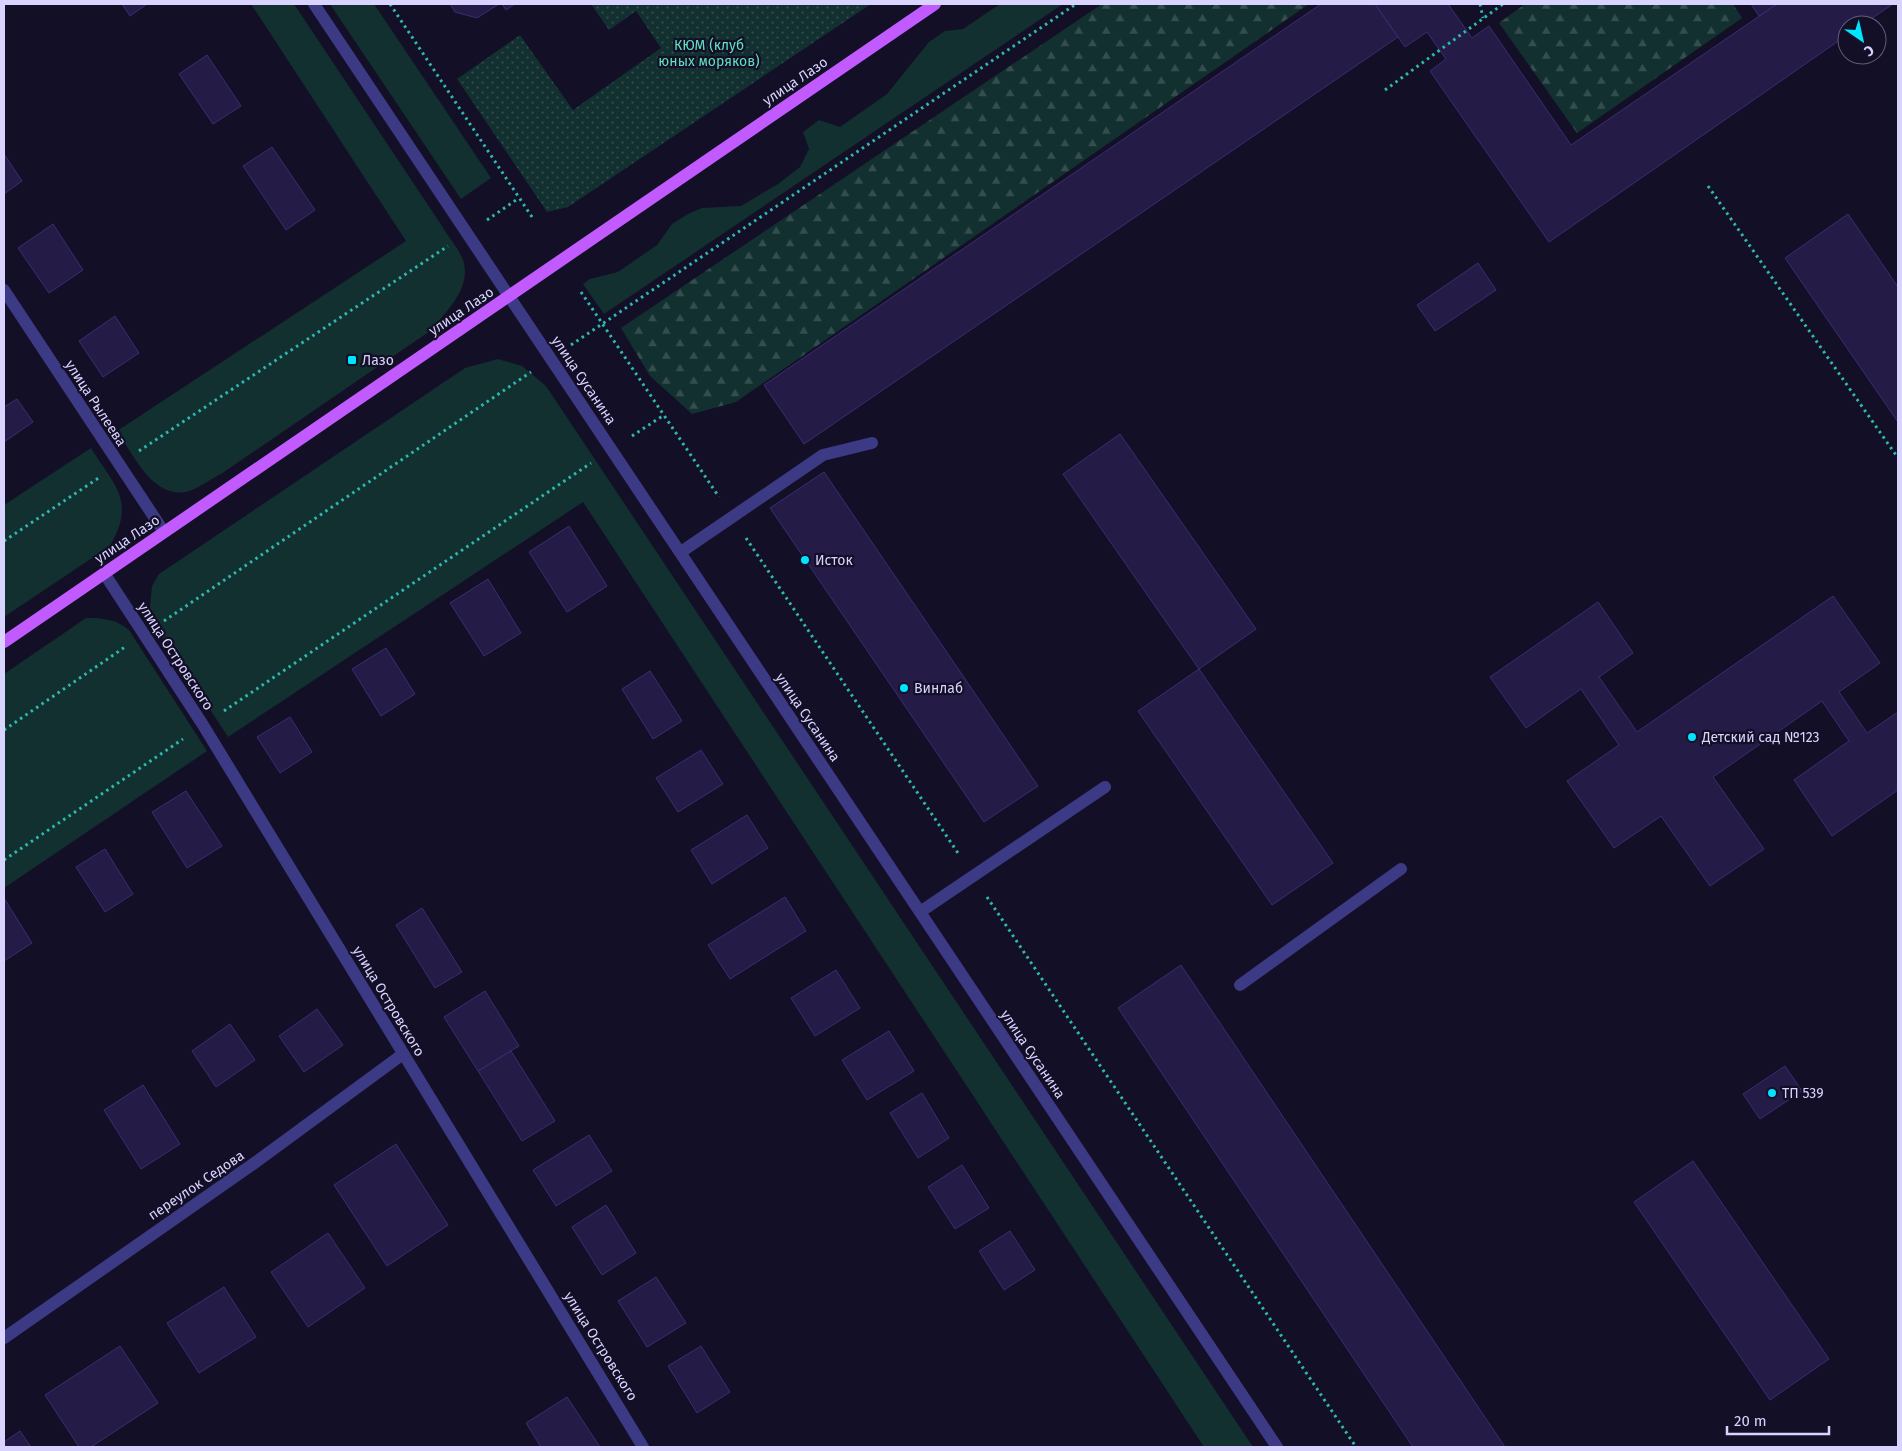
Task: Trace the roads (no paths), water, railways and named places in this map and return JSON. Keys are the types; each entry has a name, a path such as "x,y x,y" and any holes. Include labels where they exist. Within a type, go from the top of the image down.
{"main road":[{"name":"улица Лазо","path":"4,642 935,4"}],"street":[{"name":"улица Сусанина","path":"314,4 468,232 508,296 552,358 1277,1447"},
{"name":"улица Рылеева","path":"4,290 164,532"},
{"path":"681,552 823,455 872,443"},
{"name":"улица Островского","path":"104,573 204,725 644,1447"},
{"path":"920,912 1105,786"},
{"path":"1240,985 1401,869"},
{"name":"переулок Седова","path":"4,1338 256,1162 403,1054"}],"place":[{"name":"Лазо","path":"352,360"},
{"name":"Исток","path":"805,560"},
{"name":"Винлаб","path":"904,688"},
{"name":"Детский сад №123","path":"1692,737"},
{"name":"ТП 539","path":"1772,1093"}],"park label":[{"name":"КЮМ (клуб юных моряков)","path":"709,54"}]}
